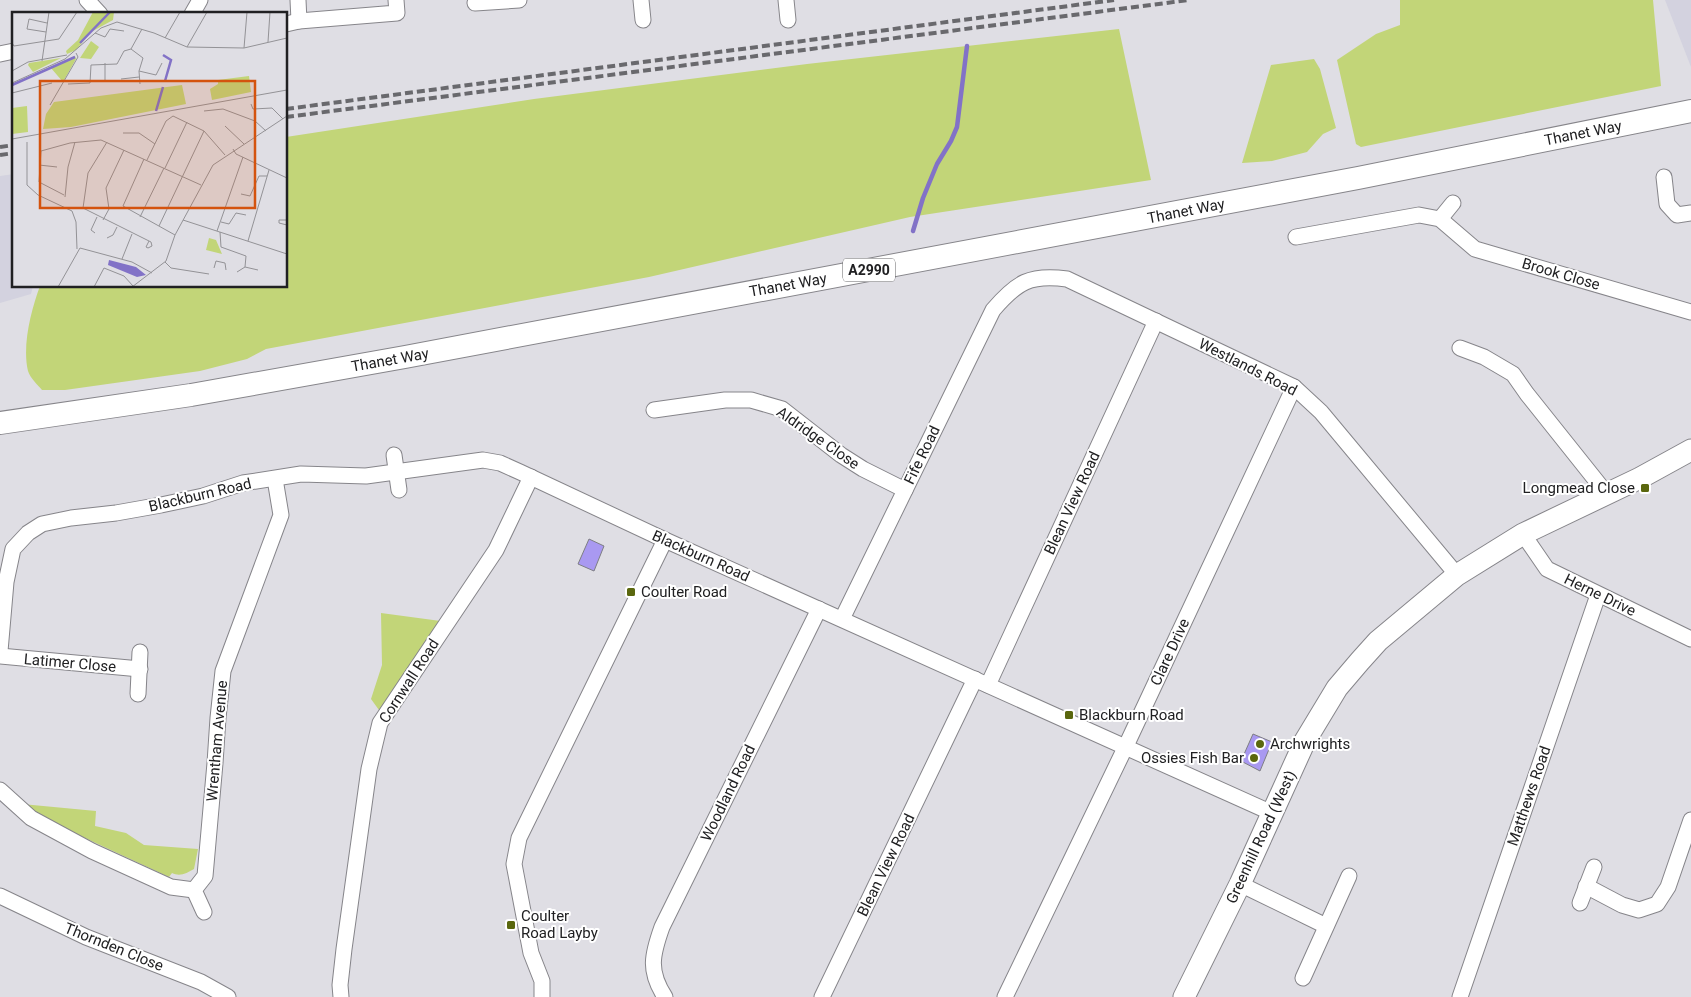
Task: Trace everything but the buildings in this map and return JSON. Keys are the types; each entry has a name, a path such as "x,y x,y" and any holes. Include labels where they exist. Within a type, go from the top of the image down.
{"main road":[{"name":"Thanet Way","path":"0,423 191,395 405,357 1340,182 1691,111"}],"street":[{"path":"87,0 98,12"},
{"path":"193,12 200,0"},
{"path":"298,0 293,23 396,7"},
{"path":"476,4 519,0"},
{"path":"641,0 643,20"},
{"path":"786,0 788,20"},
{"path":"1664,178 1667,204 1677,215 1691,213"},
{"path":"1295,235 1419,215 1440,219 1453,203"},
{"name":"Brook Close","path":"1440,219 1475,249 1691,312"},
{"name":"Westlands Road","path":"1006,295 1025,281 1049,276 1067,279 1294,388 1321,412 1457,575"},
{"name":"Fife Road","path":"842,619 993,310 1006,295"},
{"name":"Blean View Road","path":"822,997 981,682 1156,321"},
{"path":"1460,348 1485,353 1513,374 1606,494"},
{"name":"Clare Drive","path":"1005,997 1125,748 1294,388"},
{"name":"Aldridge Close","path":"664,414 725,400 751,400 782,409 863,470 905,490"},
{"name":"Greenhill Road (West)","path":"1184,997 1240,884 1305,741 1337,688 1360,660 1378,641 1457,575 1523,534 1640,478 1691,450"},
{"path":"394,455 399,490"},
{"name":"Blackburn Road","path":"0,651 6,582 13,549 28,533 42,524 162,505 203,496 243,483 301,474 366,476 483,460 500,463 665,540 1272,813"},
{"name":"Cornwall Road","path":"341,997 340,985 344,949 368,779 380,724 496,550 531,477"},
{"name":"Wrentham Avenue","path":"194,890 205,876 223,671 281,515 275,479"},
{"name":"Herne Drive","path":"1523,534 1547,569 1691,639"},
{"path":"542,997 542,981 531,954 514,864 519,838 665,540"},
{"name":"Matthews Road","path":"1460,997 1598,595"},
{"name":"Woodland Road","path":"665,997 656,982 653,966 653,952 662,927 819,609"},
{"path":"138,694 140,652"},
{"name":"Latimer Close","path":"0,656 140,669"},
{"path":"0,790 32,818 92,851 171,887 194,890 204,912"},
{"path":"1586,886 1622,905 1638,910 1657,904 1668,887 1691,820"},
{"path":"1580,903 1594,867"},
{"path":"1304,979 1326,926 1350,876"},
{"path":"1240,884 1326,926"},
{"name":"Thornden Close","path":"0,896 86,937 201,982 228,997"}],"shaded area":[{"path":"1665,0 1691,0 1691,67"},
{"path":"12,174 12,288 32,288 31,294 0,303 0,176"}],"green space":[{"path":"1400,0 1653,0 1661,86 1361,147 1356,144 1337,60 1376,34 1400,25"},
{"path":"1119,29 1151,180 910,217 649,277 266,349 247,359 200,371 65,390 42,390 32,379 28,371 26,351 28,328 39,288 288,288 288,137 534,99 807,64"},
{"path":"1314,59 1320,69 1336,128 1323,134 1307,152 1272,161 1242,163 1271,65"},
{"path":"381,613 448,622 384,717 371,699 382,665"},
{"path":"22,804 96,811 95,826 126,833 144,845 198,849 194,869 181,875 172,873 169,877 31,813"}],"waterway":[{"path":"913,231 923,198 937,164 957,127 967,46"}],"railway":[{"path":"288,109 1114,0"},
{"path":"288,117 1189,0"},
{"path":"0,147 12,145"},
{"path":"0,155 12,153"}],"place":[{"name":"Longmead Close","path":"1645,488"},
{"name":"Coulter Road","path":"631,592"},
{"name":"Blackburn Road","path":"1069,715"},
{"name":"Archwrights","path":"1260,744"},
{"name":"Ossies Fish Bar","path":"1254,758"},
{"name":"Coulter Road Layby","path":"511,925"}]}
